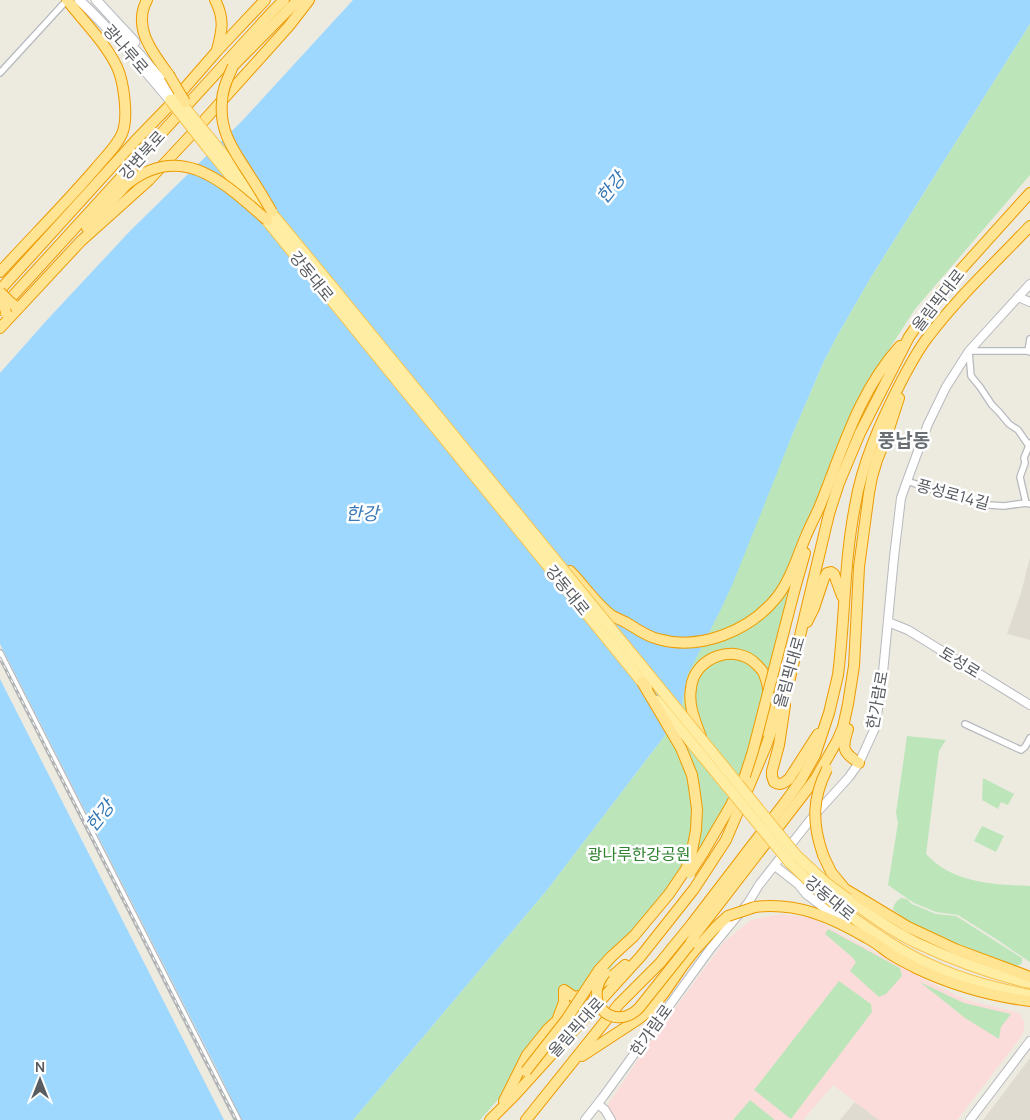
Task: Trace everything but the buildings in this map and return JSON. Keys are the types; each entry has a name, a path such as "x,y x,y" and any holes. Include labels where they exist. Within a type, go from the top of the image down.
{"highway":[{"path":"0,272 83,183 114,146 123,131 125,112 124,90 118,69 107,50 67,0"},
{"path":"147,0 143,8 143,34 168,78 185,102"},
{"path":"215,0 221,14 222,28 217,51"},
{"name":"강변북로","path":"0,291 265,0"},
{"name":"강변북로","path":"3,318 284,0"},
{"path":"269,216 260,191 229,142 225,132 222,102 225,84 234,66 298,0"},
{"path":"3,318 81,241 149,180 289,26 309,0"},
{"path":"83,183 136,140"},
{"path":"39,284 127,184 140,175 158,168 172,166 191,167 201,170 269,216"},
{"name":"올림픽대로","path":"490,1120 641,956 694,889 726,840 766,746 789,682 829,514 839,483 860,432 909,337 929,308 948,284 1030,193"},
{"name":"올림픽대로","path":"526,1120 619,1004 666,956 786,801 805,773 815,755 829,713 838,675 849,543 855,503 866,464 886,413 910,365 927,338 972,285 1030,226"},
{"path":"0,291 10,302 18,305"},
{"path":"0,302 5,308 3,318"},
{"path":"552,555 572,572 594,599 614,617 658,640 691,643 716,638 748,623 772,603 792,572 846,436 860,406 888,360 909,337"},
{"path":"910,365 872,477 860,553 853,678 846,716 819,788 814,816 817,836 823,855 833,875 845,889 908,927 955,949 1030,977"},
{"path":"818,509 745,776 731,805 690,872 671,898 600,979 596,996 602,1010 618,1018 628,1016 636,1011 690,944 816,778 837,741"},
{"path":"800,635 814,608 824,578 829,572 834,574 844,602"},
{"path":"857,610 860,626 858,677 854,704 844,744 849,756 859,763"},
{"path":"701,738 690,704 694,674 712,658 726,654 735,654 752,659 764,672 769,688 770,700 766,746"},
{"path":"642,682 681,748 692,775 696,798 696,830 693,849 686,869 670,894"},
{"path":"789,682 779,745 772,771 774,782 782,784 793,774 829,713"},
{"path":"514,1096 526,1071 566,1020 599,970 634,936 690,872"},
{"path":"501,1109 527,1055 534,1045 588,990 620,970 656,928 680,906"},
{"path":"690,944 719,919 755,907 781,906 808,910 824,916 868,939 916,968 942,979 972,990 997,996 1029,1000"},
{"path":"574,1060 646,1014 664,993 695,950 728,916"},
{"path":"556,1022 564,1002 564,990 574,997 584,995"}],"main road":[{"name":"광나루로","path":"79,0 95,14 173,98"},
{"name":"광나루로","path":"86,0 140,55 173,98"},
{"path":"96,0 168,78"},
{"name":"강동대로","path":"173,98 642,682 790,863 846,913 900,949 958,977 1029,1000"},
{"name":"강동대로","path":"269,216 552,555 797,856 848,899 880,922 916,942 960,962 1030,983"}],"street":[{"path":"0,73 67,0"},
{"name":"한가람로","path":"585,1120 711,948 748,903 759,885 811,819 850,777 859,763 875,728 882,683 894,557 902,498 907,481 928,424 946,387 969,351 1030,284"},
{"path":"1018,297 1030,302"},
{"path":"1028,504 1020,477 1029,445 1018,430 1009,424 992,405 971,376 969,351 1029,351 1030,339"},
{"name":"풍성로14길","path":"907,481 950,496 989,505 1028,504"},
{"name":"토성로","path":"888,622 908,630 1030,705"},
{"path":"0,653 238,1120"},
{"path":"965,724 1020,750 1026,747 1030,738"},
{"path":"775,866 798,884 811,899 868,939"},
{"path":"811,899 810,884 814,876 833,875"},
{"path":"798,884 810,884"},
{"path":"970,1120 1030,1041"},
{"path":"598,1104 605,1110 610,1120"}],"shaded area":[{"path":"1030,558 1030,640 1007,634 1021,593"},
{"path":"782,914 812,918 927,981 967,1000 1019,1013 1024,1021 1024,1030 1021,1037 957,1120 879,1120 833,1085 803,1120 615,1120 607,1106 645,1049 724,942 751,920"},
{"path":"1030,1058 1030,1120 983,1120 1002,1095"},
{"path":"855,1102 879,1120 840,1120"}],"green space":[{"name":"광나루한강공원","path":"1030,24 1030,175 915,309 865,390 844,431 822,484 805,539 744,765 721,819 702,853 578,1009 480,1120 353,1120 547,890 669,730 682,705 687,676 824,361 871,277"},
{"path":"907,736 946,740 939,751 926,854 937,864 949,871 974,881 1030,886 1030,962 958,915 936,912 914,903 888,885 898,823 896,813"},
{"path":"983,778 1014,794 1008,805 1001,802 998,809 982,800"},
{"path":"982,826 1004,836 996,852 974,841"},
{"path":"901,898 907,899 912,904 936,914 956,916 1022,958 1022,963 1014,966 955,947 900,920 899,914 893,910"},
{"path":"828,929 900,968 902,976 886,994 879,997 850,971 856,962 825,934"},
{"path":"839,981 871,1004 872,1012 791,1119 754,1090"},
{"path":"920,982 964,1003 1011,1014 1001,1027 999,1039 965,1018"},
{"path":"750,1100 775,1120 733,1120"}],"water":[{"name":"한강","path":"353,0 1030,0 1030,24 871,277 824,361 733,583 687,676 682,705 669,730 547,890 353,1120 0,1120 0,373 130,231 243,120"}],"pier":[{"path":"0,644 242,1120 224,1120 0,679"}],"railway":[{"path":"0,658 236,1120"}],"district":[{"name":"풍납동","path":"904,440"}]}
